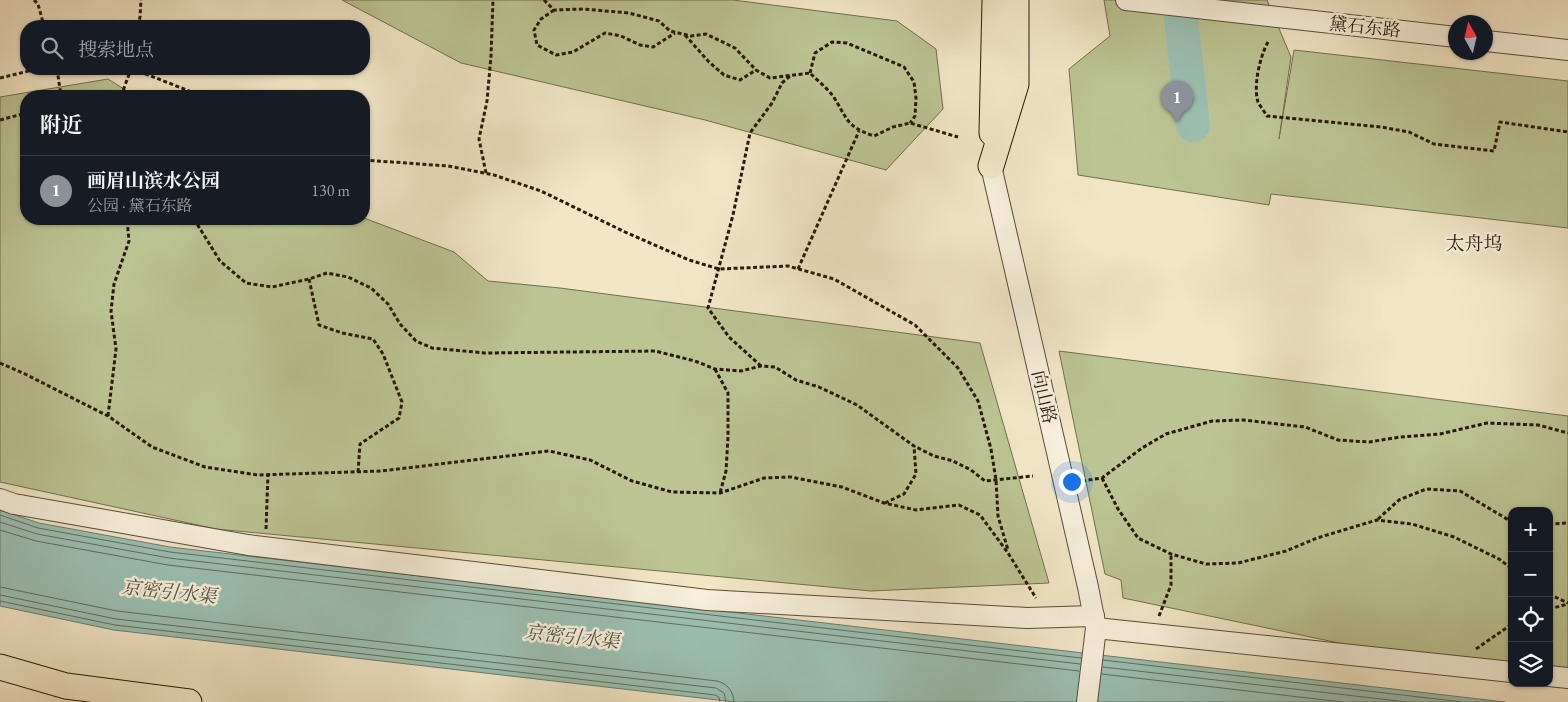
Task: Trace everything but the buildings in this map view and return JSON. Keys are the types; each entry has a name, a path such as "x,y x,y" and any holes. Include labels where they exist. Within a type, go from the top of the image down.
{"main road":[{"name":"向山路","path":"991,166 995,0"},
{"name":"向山路","path":"991,166 1016,84 1016,0"},
{"path":"0,667 66,686 189,702"}],"street":[{"name":"黛石东路","path":"1126,0 1448,36"},
{"path":"1493,42 1568,50"},
{"name":"向山路","path":"991,166 1095,622"},
{"path":"0,498 14,504 265,547 707,600 1095,622 1140,632 1508,672"},
{"path":"1086,702 1095,622"},
{"path":"1553,676 1568,678"}],"path":[{"path":"34,0 38,4 42,20"},
{"path":"139,20 141,0"},
{"path":"486,173 479,139 487,101 493,0"},
{"path":"544,0 554,10"},
{"path":"675,32 654,47 640,45 621,36 605,33 573,52 556,55 537,45 534,30 541,18 554,10 584,9 629,13 660,21 670,31 675,32 685,35 691,36 706,34 714,37 735,48 756,70 770,78 810,73"},
{"path":"685,35 709,62 724,75 740,80 756,70"},
{"path":"810,73 815,53 832,42 847,43 904,67 914,82 916,98 915,116 910,123"},
{"path":"1268,42 1264,49 1257,78 1258,102 1267,116 1381,127 1409,132 1434,144 1494,152 1500,122 1568,132"},
{"path":"0,78 20,73"},
{"path":"810,73 832,95 846,120 859,131 874,136 893,127 910,123 958,136"},
{"path":"58,75 60,90"},
{"path":"123,90 130,75"},
{"path":"148,75 186,90"},
{"path":"761,366 729,337 708,308 733,215 750,133 772,102 782,83 791,76"},
{"path":"0,120 20,115"},
{"path":"798,269 859,131"},
{"path":"370,160 448,166 486,173 541,191 689,260 719,269 788,266 834,279 915,325 958,368 978,401 991,449 996,480 998,516 1008,553"},
{"path":"108,416 116,349 111,311 114,284 129,241 128,225"},
{"path":"198,225 220,261 246,283 272,287 327,273 348,277 372,288 388,304 400,324 416,341 432,348 486,353 654,351 695,361 715,369 742,371 761,366 775,367 796,380 818,387 857,405 914,446 971,470 985,481 1033,476"},
{"path":"309,279 319,325 342,333 373,338 384,354 402,402 399,418 360,444 358,472"},
{"path":"0,364 25,374 108,416 152,447 205,467 258,475 358,472 409,468 549,451 590,460 632,481 672,492 720,493 764,478 791,477 842,487 884,503 916,510 959,505 980,515 1008,553 1047,618"},
{"path":"715,369 728,393 726,471 720,493"},
{"path":"1508,566 1499,559 1454,537 1412,524 1378,520 1317,538 1286,551 1238,563 1206,564 1171,554 1138,538 1118,509 1102,478 1142,448 1166,434 1212,421 1244,420 1306,427 1338,440 1369,442 1440,434 1486,423 1538,425 1568,433"},
{"path":"884,503 904,494 916,474 914,446"},
{"path":"265,547 268,474"},
{"path":"1378,520 1399,500 1426,489 1460,491 1508,520"},
{"path":"1553,524 1568,523"},
{"path":"1140,632 1158,618 1171,585 1171,554"},
{"path":"1553,596 1568,604"},
{"path":"1553,608 1568,604"},
{"path":"1470,654 1485,641 1508,627"}],"shaded area":[{"path":"342,0 733,0 897,21 936,49 943,109 886,170 705,120 461,63"},
{"path":"1104,0 1267,0 1291,57 1279,139 1294,50 1568,81 1568,228 1271,194 1269,205 1078,175 1069,69 1110,36"},
{"path":"108,79 125,90 42,90"},
{"path":"20,94 20,225 370,225 370,220 454,252 488,281 560,288 980,343 1049,583 871,591 216,529 0,482 0,97"},
{"path":"1059,351 1568,416 1568,680 1553,678 1553,507 1508,507 1508,675 1488,674 1123,598 1121,580 1105,574"}],"water":[{"name":"京密引水渠","path":"0,510 39,523 170,547 1505,702 735,702 114,630 0,606"}],"waterway":[{"path":"1179,0 1193,125"}],"place":[{"name":"画眉山滨水公园","path":"1177,122"}],"district":[{"name":"太舟坞","path":"1474,243"}]}
